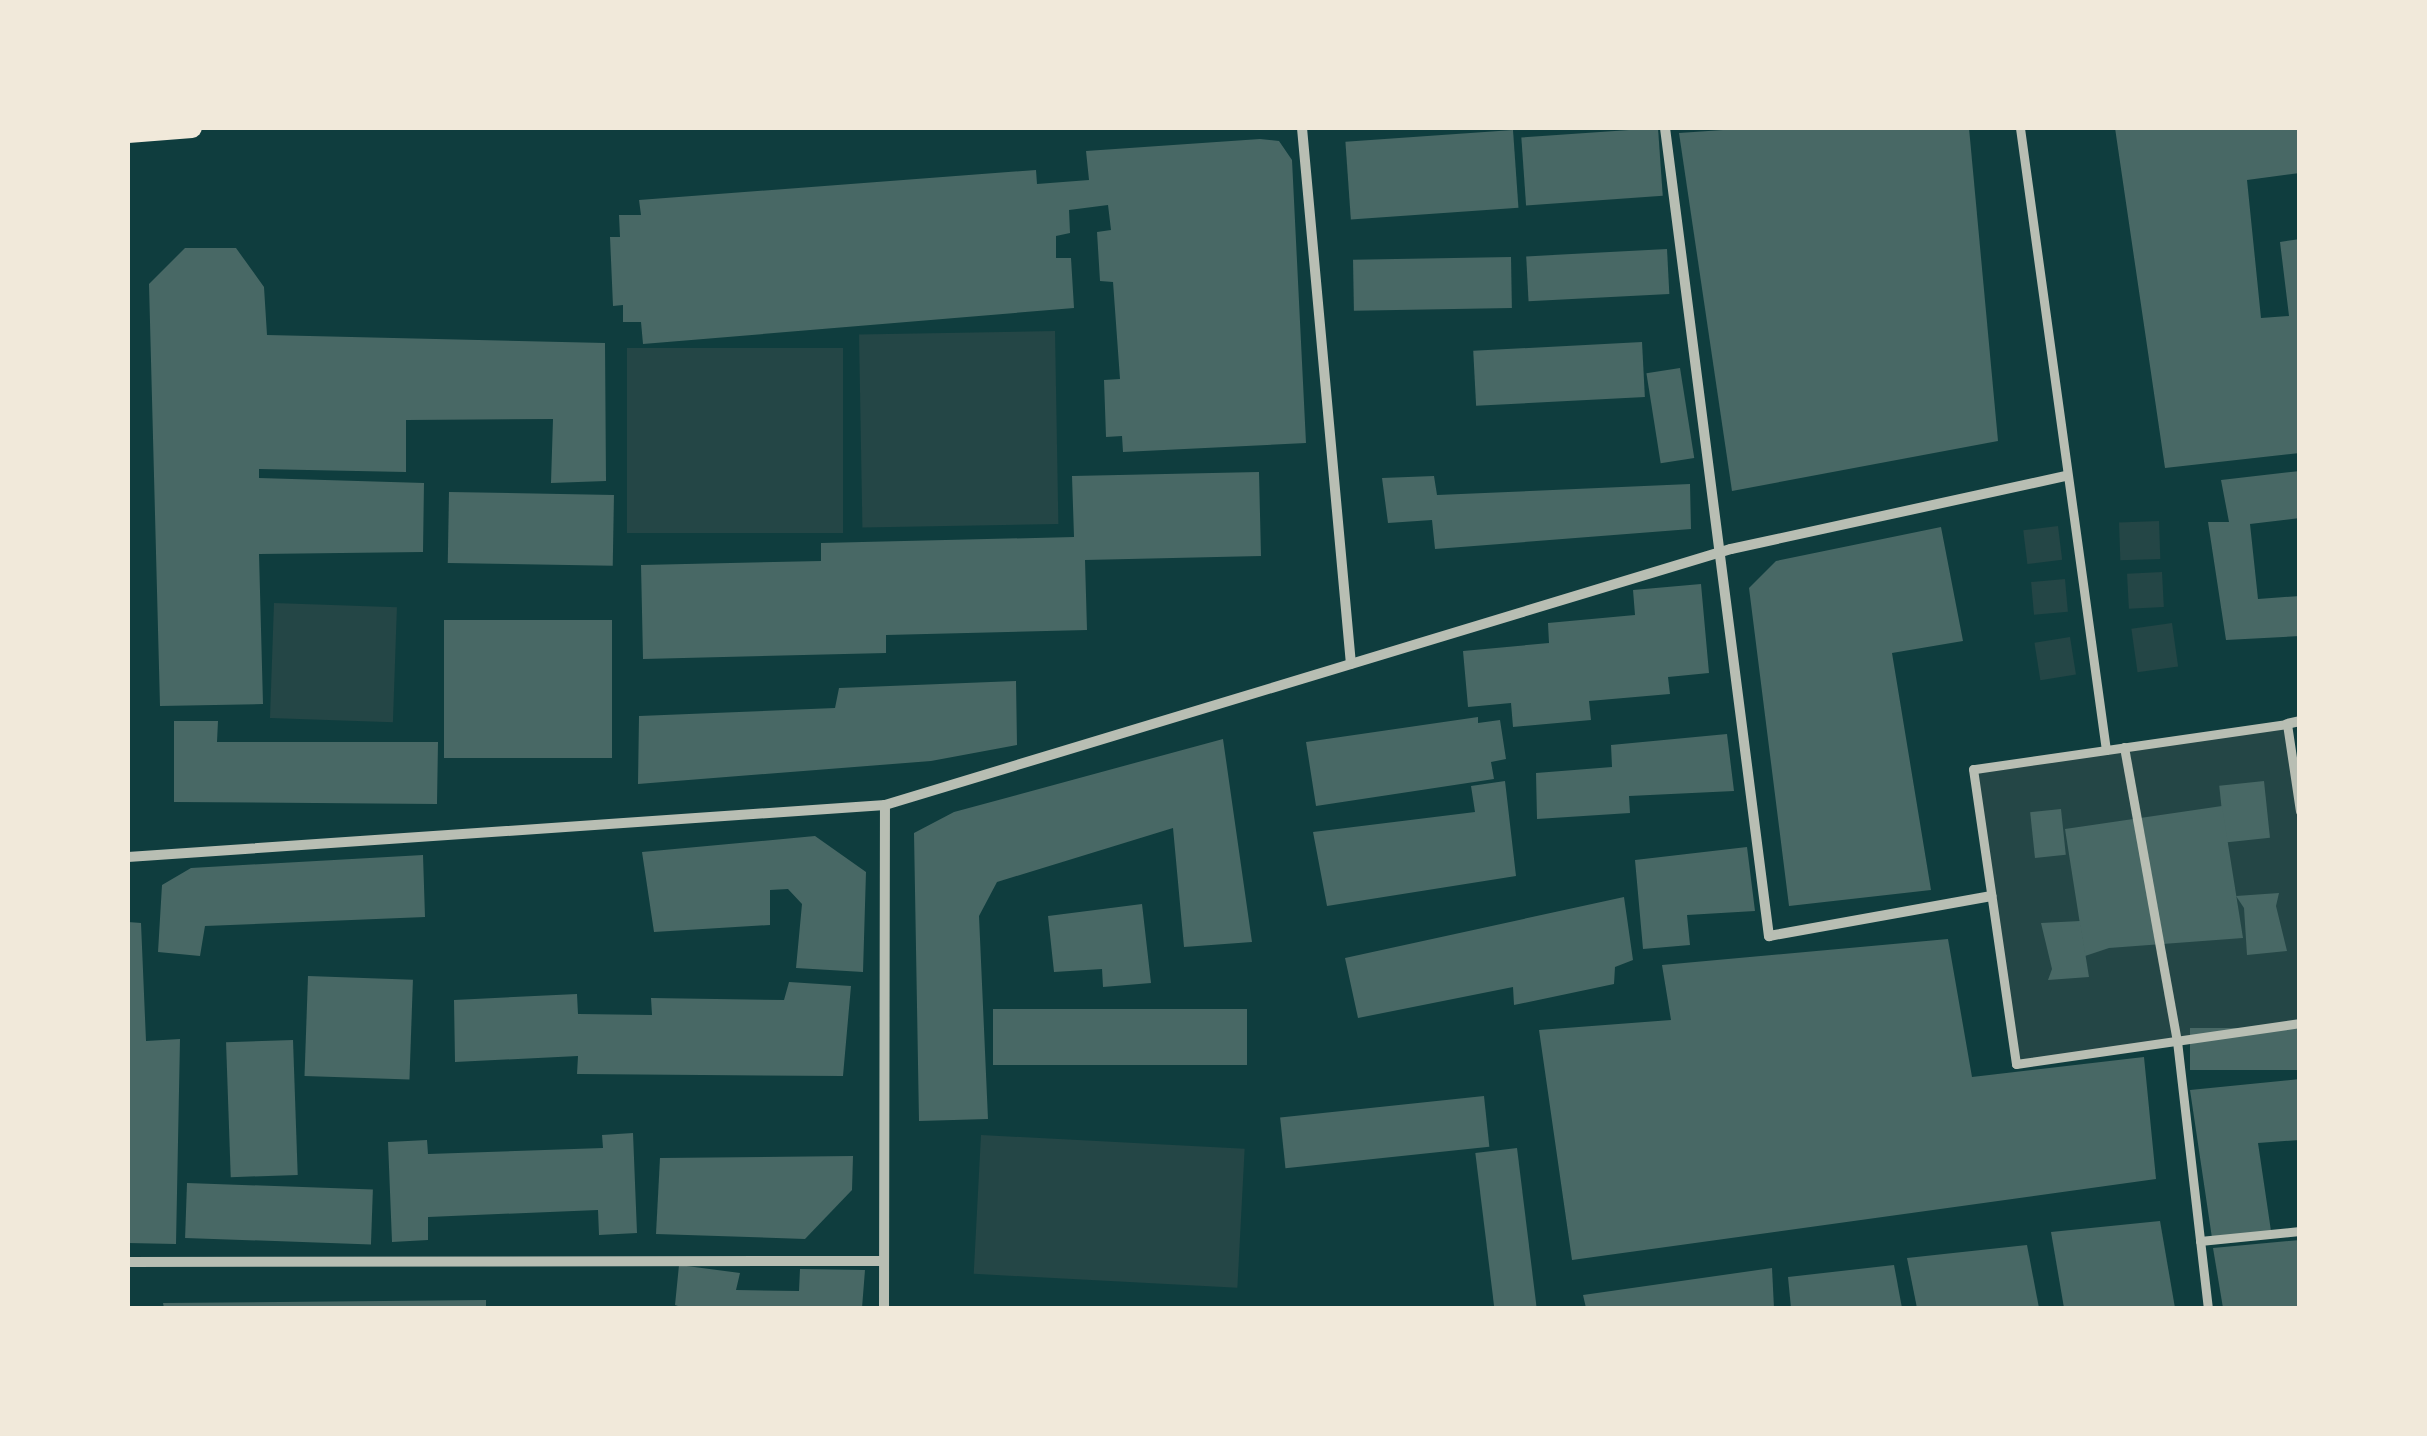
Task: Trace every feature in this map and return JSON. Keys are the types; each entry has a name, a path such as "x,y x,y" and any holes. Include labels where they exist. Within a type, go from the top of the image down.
{"main road":[{"path":"128,134 192,128"}],"street":[{"path":"1302,128 1351,664"},
{"path":"1666,128 1769,936 1992,896"},
{"path":"2020,128 2106,750"},
{"path":"128,857 885,805 1718,553 2068,476"},
{"path":"2300,721 1973,769 2016,1064 2300,1023"},
{"path":"2286,724 2300,811"},
{"path":"2124,747 2177,1040 2208,1308"},
{"path":"884,1308 885,805"},
{"path":"2200,1241 2300,1231"},
{"path":"128,1262 884,1261"}],"shaded area":[{"path":"1055,331 1058,524 862,527 859,334"},
{"path":"627,348 843,348 843,533 627,533"},
{"path":"2159,521 2160,559 2120,560 2119,522"},
{"path":"2058,526 2062,560 2027,564 2023,530"},
{"path":"2162,572 2164,607 2129,609 2127,574"},
{"path":"2065,579 2068,612 2034,615 2031,582"},
{"path":"274,603 397,607 393,722 270,718"},
{"path":"2172,623 2178,667 2138,672 2131,629"},
{"path":"2070,637 2076,675 2040,680 2034,643"},
{"path":"2287,724 2300,811 2299,1023 2016,1064 1973,769"},
{"path":"981,1135 1245,1149 1237,1288 974,1274"}],"building":[{"path":"1658,128 1663,196 1526,205 1521,138"},
{"path":"1752,128 1969,128 1998,441 1732,491 1679,133"},
{"path":"2115,128 2300,128 2300,173 2247,180 2261,318 2289,316 2280,242 2300,239 2300,453 2165,468"},
{"path":"1513,130 1518,208 1351,220 1345,142"},
{"path":"1279,141 1292,160 1306,443 1123,452 1122,436 1106,437 1104,380 1120,379 1113,282 1100,281 1097,232 1111,230 1108,205 1069,210 1070,233 1056,236 1056,258 1071,258 1074,308 643,344 641,322 623,322 623,305 613,306 610,237 620,237 619,215 641,215 639,200 1036,170 1037,184 1089,180 1086,151"},
{"path":"185,248 236,248 264,287 267,335 605,343 606,481 551,483 553,419 406,420 406,472 259,469 259,478 424,483 423,552 259,554 263,704 160,706 149,284"},
{"path":"1667,249 1669,294 1529,301 1526,256"},
{"path":"1511,257 1512,308 1354,311 1353,260"},
{"path":"1642,342 1645,397 1476,406 1473,351"},
{"path":"1680,368 1694,458 1661,463 1646,373"},
{"path":"2300,471 2300,518 2250,524 2258,599 2300,596 2300,636 2226,640 2208,522 2229,522 2221,480"},
{"path":"1259,472 1261,556 1085,560 1087,630 886,635 886,653 643,659 641,565 821,561 821,543 1074,537 1072,476"},
{"path":"1434,476 1437,495 1690,484 1691,529 1435,549 1432,520 1388,523 1382,478"},
{"path":"449,492 614,495 613,566 448,563"},
{"path":"1941,527 1963,641 1892,653 1931,890 1789,906 1749,588 1776,561"},
{"path":"1701,584 1709,673 1668,677 1670,694 1589,701 1591,720 1513,727 1511,703 1468,707 1463,651 1549,643 1548,623 1635,615 1633,590"},
{"path":"444,620 612,620 612,758 444,758"},
{"path":"1016,681 1017,745 931,761 638,784 639,716 835,708 839,688"},
{"path":"1478,717 1478,723 1500,720 1506,759 1491,762 1494,779 1316,806 1306,742"},
{"path":"174,721 218,721 217,742 438,742 437,804 174,802"},
{"path":"1727,734 1734,791 1629,796 1630,813 1537,819 1536,773 1612,767 1611,745"},
{"path":"1223,739 1252,942 1184,947 1173,828 997,882 979,916 988,1119 919,1121 914,833 954,812"},
{"path":"1505,781 1516,876 1327,906 1313,832 1475,812 1471,786"},
{"path":"2264,781 2270,838 2225,842 2219,786"},
{"path":"2222,806 2243,938 2109,948 2085,956 2065,829"},
{"path":"2061,809 2066,855 2035,858 2030,812"},
{"path":"815,836 866,872 863,972 796,968 802,904 788,889 770,890 770,925 654,932 642,852"},
{"path":"1747,847 1755,911 1687,915 1690,945 1643,949 1635,860"},
{"path":"423,855 425,917 205,926 200,956 158,952 162,885 191,868"},
{"path":"2279,893 2276,906 2287,951 2247,955 2244,908 2236,896"},
{"path":"1624,897 1633,960 1615,967 1614,984 1514,1005 1513,987 1358,1018 1345,958"},
{"path":"1142,904 1151,983 1103,987 1102,969 1054,972 1048,916"},
{"path":"2080,921 2089,977 2048,980 2052,969 2041,923"},
{"path":"128,922 141,923 146,1041 180,1039 176,1244 128,1243"},
{"path":"1948,939 1972,1077 2144,1057 2156,1179 1572,1260 1539,1030 1671,1020 1662,965"},
{"path":"308,976 413,980 409,1080 305,1076"},
{"path":"789,982 851,986 843,1076 577,1074 578,1056 455,1062 454,1000 577,994 578,1014 652,1015 651,998 784,1000"},
{"path":"993,1009 1247,1009 1247,1065 993,1065"},
{"path":"2190,1028 2300,1028 2300,1070 2190,1070"},
{"path":"293,1040 298,1175 231,1177 226,1042"},
{"path":"2300,1079 2300,1140 2258,1143 2271,1231 2212,1238 2190,1090"},
{"path":"1484,1096 1489,1147 1285,1168 1280,1117"},
{"path":"633,1133 637,1233 599,1235 598,1210 428,1217 428,1240 392,1242 388,1142 427,1140 428,1154 603,1148 602,1135"},
{"path":"1517,1148 1537,1308 1494,1308 1475,1153"},
{"path":"853,1156 852,1190 805,1239 656,1234 660,1158"},
{"path":"187,1183 373,1189 371,1244 185,1238"},
{"path":"2160,1221 2175,1308 2064,1308 2051,1232"},
{"path":"2300,1240 2300,1308 2223,1308 2213,1248"},
{"path":"2027,1245 2039,1308 1917,1308 1907,1258"},
{"path":"679,1265 740,1273 736,1290 799,1291 800,1269 865,1270 862,1308 684,1308 675,1305"},
{"path":"1894,1265 1902,1308 1791,1308 1788,1277"},
{"path":"1772,1268 1774,1308 1586,1308 1583,1295"},
{"path":"486,1300 486,1308 164,1308 163,1303"}]}
